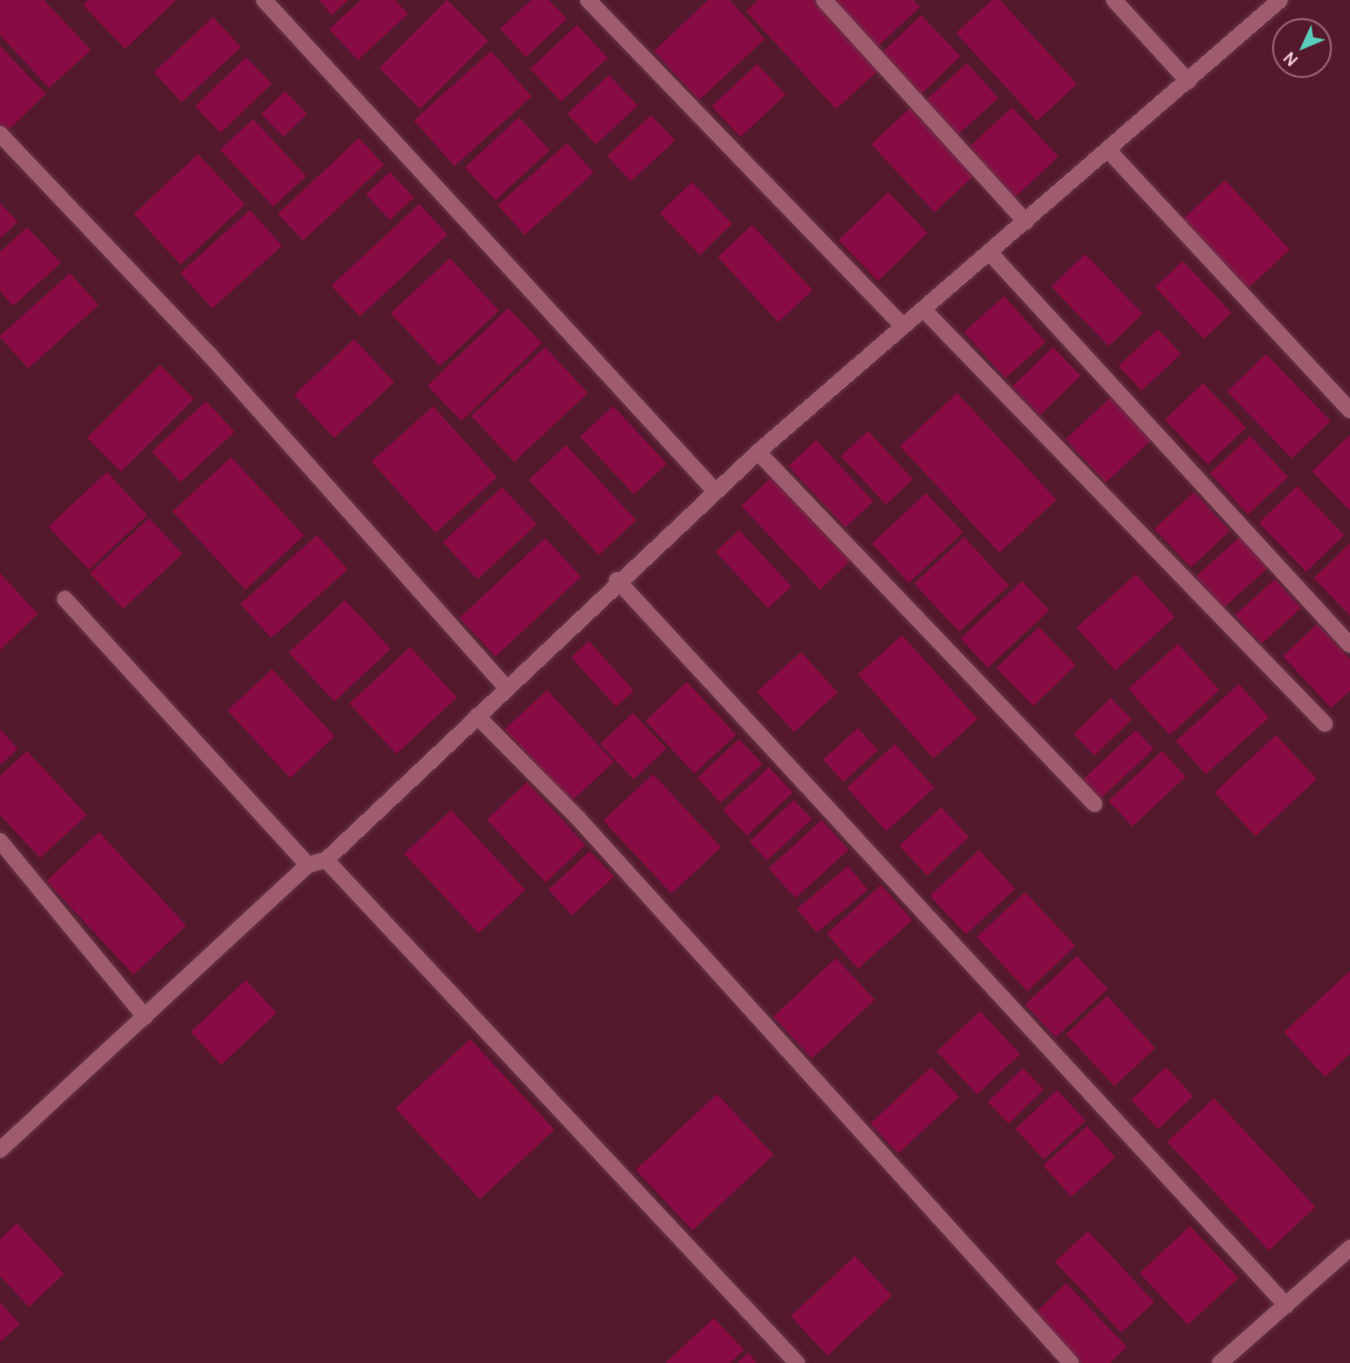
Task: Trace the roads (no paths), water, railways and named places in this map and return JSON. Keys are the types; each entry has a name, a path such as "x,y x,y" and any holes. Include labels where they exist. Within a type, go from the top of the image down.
{"street":[{"path":"264,0 715,491"},
{"path":"588,0 902,325"},
{"path":"824,0 1026,222"},
{"path":"1114,0 1188,81"},
{"path":"1,1147 308,865 326,860 617,580 758,452 902,325 924,310 1110,151 1280,0"},
{"path":"0,135 209,354 505,686"},
{"path":"1110,151 1350,410"},
{"path":"990,253 1350,645"},
{"path":"924,310 1325,724"},
{"path":"758,452 1094,804"},
{"path":"617,580 1286,1305"},
{"path":"65,599 308,865"},
{"path":"477,716 577,817 1071,1363"},
{"path":"0,841 145,1017"},
{"path":"326,860 797,1363"},
{"path":"1220,1363 1350,1248"}]}
